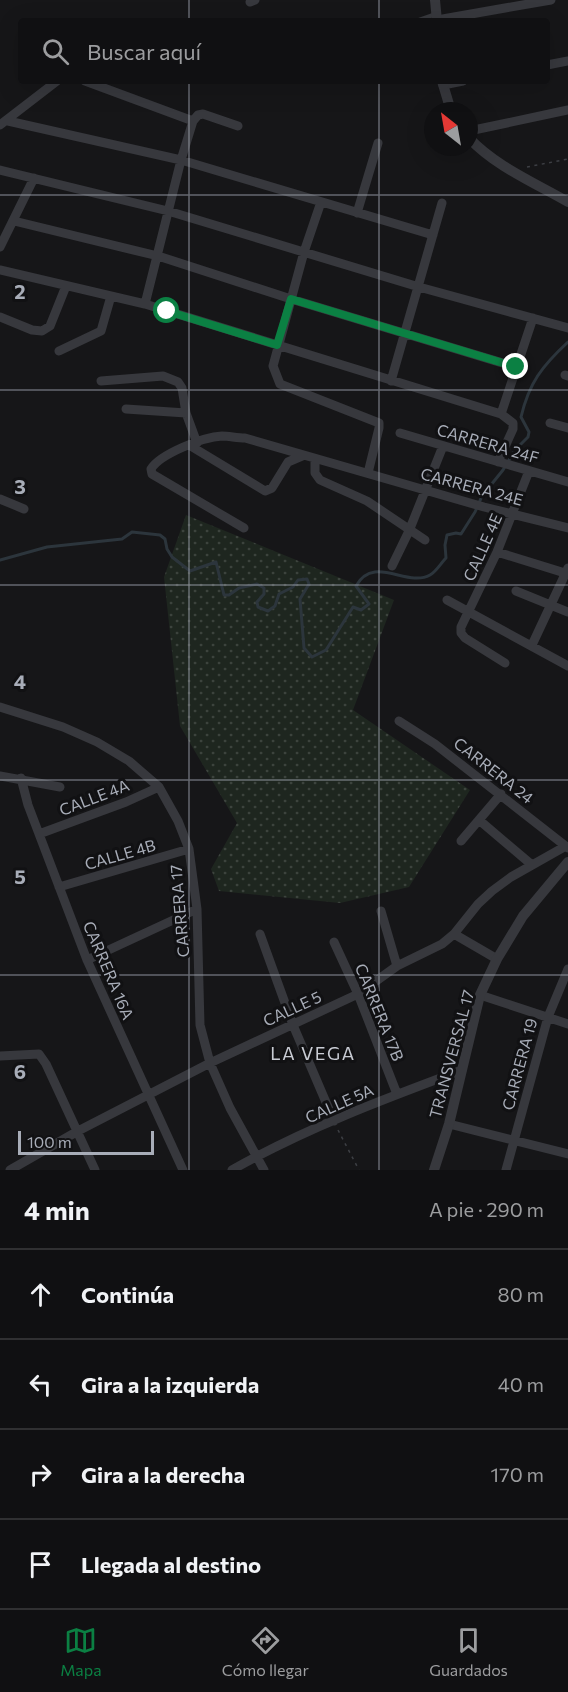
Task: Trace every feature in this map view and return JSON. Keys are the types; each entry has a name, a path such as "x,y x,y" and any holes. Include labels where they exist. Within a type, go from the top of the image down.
{"street":[{"path":"435,0 437,18 551,0"},
{"path":"550,64 568,61"},
{"path":"4,123 53,84"},
{"path":"93,84 194,121"},
{"path":"443,84 448,102"},
{"path":"478,129 568,110"},
{"path":"144,304 181,160 194,121 198,115 203,114 238,126"},
{"path":"4,123 181,160 433,235"},
{"path":"357,213 378,142"},
{"path":"478,146 511,170 568,202"},
{"path":"0,170 168,211 419,287 567,328"},
{"path":"0,247 34,178"},
{"path":"321,202 304,252 273,366 280,384 378,423 380,428 368,473"},
{"path":"391,381 442,202"},
{"path":"14,221 158,256 516,367"},
{"path":"0,270 144,304 501,414 513,423 503,464"},
{"path":"0,317 32,330 42,331 50,326 66,286"},
{"path":"59,351 102,331 111,296"},
{"path":"501,414 532,318"},
{"path":"100,381 162,376 178,382 182,388 193,444 265,491 272,488 288,462 302,456"},
{"path":"126,409 186,413"},
{"path":"550,423 568,428"},
{"name":"CARRERA 24F","path":"400,433 568,482"},
{"name":"CARRERA 24E","path":"193,444 220,436 245,438 484,507 568,528"},
{"path":"193,444 161,458 151,470 152,474 244,528"},
{"path":"392,566 409,531 443,446"},
{"path":"315,459 315,472 320,480 367,501 425,540"},
{"name":"CALLE 4E","path":"505,663 465,638 461,633 461,627 470,612 514,513 529,471"},
{"path":"0,499 24,509"},
{"path":"497,552 567,572 532,645"},
{"path":"516,591 568,612"},
{"path":"447,600 568,666"},
{"name":"CARRERA 17","path":"0,707 63,727 97,742 129,761 159,787 178,821 189,849 197,909 200,1026 210,1063 230,1108 264,1170"},
{"name":"CARRERA 24","path":"399,721 435,744 567,847"},
{"path":"0,776 21,778 60,787"},
{"name":"CARRERA 16A","path":"21,778 28,805 87,960 183,1170"},
{"name":"CALLE 4A","path":"39,834 126,802 159,787"},
{"path":"461,841 501,794"},
{"path":"479,820 532,865"},
{"name":"CALLE 5","path":"10,1170 148,1094 358,994 397,966 431,951 454,934 478,904 492,891 532,865 567,847"},
{"name":"CALLE 4B","path":"59,887 189,849"},
{"name":"TRANSVERSAL 17","path":"434,1170 449,1124 480,995 497,958 523,916 568,862"},
{"path":"87,960 197,909"},
{"path":"381,911 397,966"},
{"path":"260,934 293,1025 334,1121"},
{"path":"454,934 497,958"},
{"name":"CARRERA 17B","path":"334,942 358,994 398,1094"},
{"name":"CARRERA 19","path":"506,1170 548,1017 568,969"},
{"path":"480,995 568,1024"},
{"path":"0,1056 39,1054 46,1064 95,1170"},
{"name":"CALLE 5A","path":"232,1170 256,1156 334,1121 462,1070"},
{"path":"449,1124 568,1154"}],"path":[{"path":"511,170 568,159"},
{"path":"334,1121 359,1170"}],"shaded area":[{"path":"186,515 394,600 353,710 470,790 409,887 340,903 219,891 211,869 237,823 180,726 164,577"}],"waterway":[{"path":"0,560 47,547 122,539 132,532 160,535 165,539 172,557 190,571 216,562 224,595 229,595 239,588 257,584 264,588 264,594 257,602 258,607 268,611 275,606 279,594 293,587 298,580 307,579 309,584 300,599 304,648 312,657 326,650 353,607 361,610 369,604 356,586 363,577 381,572 421,578 432,574 446,558 447,535 461,534 482,496 503,470 515,450 528,437 529,432 521,417 528,394 544,367 568,342"}],"district":[{"name":"LA VEGA","path":"313,1053"}],"route":[{"path":"167,311 277,345 291,299 516,367"}]}
